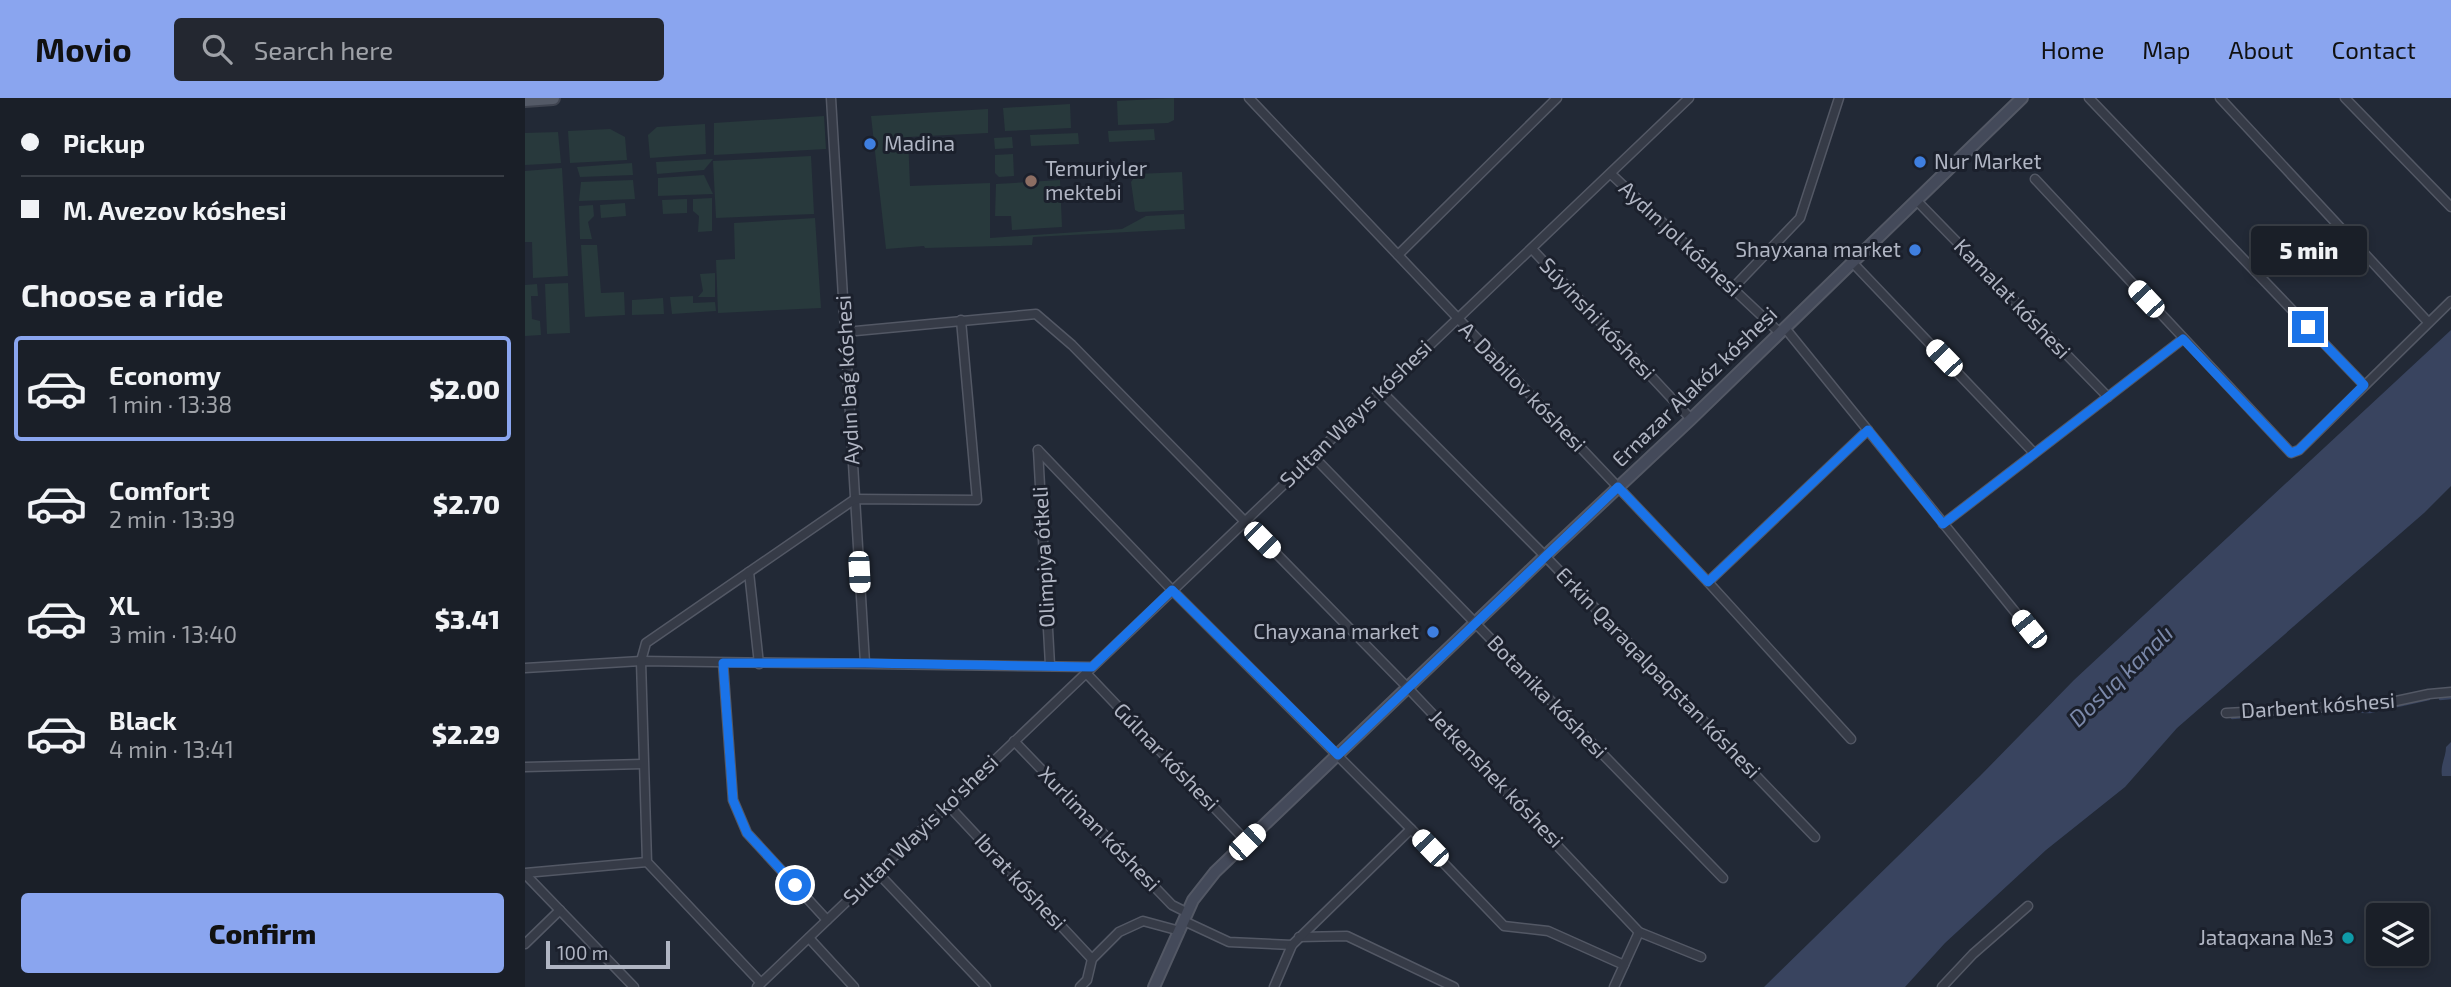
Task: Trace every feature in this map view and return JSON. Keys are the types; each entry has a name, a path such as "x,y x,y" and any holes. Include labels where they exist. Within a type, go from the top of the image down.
{"main road":[{"path":"525,100 553,98"},
{"name":"Ernazar Alakóz kóshesi","path":"1154,987 1193,900 1215,873 1691,419 2022,98"}],"street":[{"name":"Aydın baǵ kóshesi","path":"831,98 865,663"},
{"name":"A. Dabilov kóshesi","path":"1249,98 1708,582 1851,739"},
{"path":"1398,255 1557,98"},
{"name":"Sultan Wayıs kóshesi","path":"1089,670 1689,98"},
{"path":"1733,288 1800,218 1839,98"},
{"path":"2089,98 2364,385"},
{"path":"2220,98 2428,323"},
{"path":"2345,98 2451,207"},
{"name":"Aydın jol kóshesi","path":"1611,174 1782,331 1868,430 2029,629"},
{"path":"2035,179 2291,453 2299,450 2451,301"},
{"name":"Kamalat kóshesi","path":"1917,201 2108,397"},
{"name":"Súyinshi kóshesi","path":"1532,249 1691,419"},
{"path":"1852,262 2034,453"},
{"name":"Jetkenshek kóshesi","path":"961,320 1036,314 1072,345 1408,688 1639,932 1701,957"},
{"path":"759,985 647,862 641,660 646,643 855,499 977,500 961,320 845,331"},
{"path":"1943,524 2183,339"},
{"name":"Erkin Qaraqalpaqstan kóshesi","path":"1381,391 1545,556 1815,837"},
{"path":"1708,582 1868,430"},
{"name":"Olimpiya ótkeli","path":"1050,665 1038,450 1172,590"},
{"name":"Botanika kóshesi","path":"1313,456 1724,878"},
{"path":"749,572 759,664"},
{"path":"1172,590 1412,829 1504,926 1548,931 1624,965"},
{"path":"525,668 641,660 759,664 1050,665 1089,670"},
{"path":"723,663 733,800 747,833 827,920"},
{"name":"Sultan Wayis ko'shesi","path":"759,985 1089,670"},
{"name":"Gúlnar kóshesi","path":"1089,670 1247,842"},
{"name":"Darbent kóshesi","path":"2226,713 2362,706 2451,692"},
{"name":"Xurliman kóshesi","path":"1014,741 1172,905 1184,922"},
{"path":"525,767 643,764"},
{"name":"Ibrat kóshesi","path":"948,805 1092,959"},
{"path":"1275,987 1292,944 1412,829"},
{"path":"525,874 647,862"},
{"path":"877,872 986,987"},
{"path":"525,874 634,987"},
{"path":"1942,987 1973,954 2028,906"},
{"path":"525,944 560,910"},
{"path":"1080,987 1087,980 1092,959 1119,932 1143,921 1184,922 1229,942 1292,944"},
{"path":"1614,987 1639,932"},
{"path":"1299,937 1347,936 1454,987"},
{"path":"809,938 854,987"}],"shaded area":[{"path":"1174,98 1174,120 1168,123 1118,125 1117,101"},
{"path":"1070,104 1071,128 1005,131 1003,108"},
{"path":"988,109 988,133 908,137 910,186 990,183 990,238 1122,229 1146,216 1184,214 1185,229 1033,237 1032,245 886,249 871,116"},
{"path":"824,116 826,149 714,155 714,123"},
{"path":"705,124 706,154 650,158 648,135 657,127"},
{"path":"610,129 625,137 627,160 570,163 568,131"},
{"path":"1154,129 1155,140 1109,142 1108,131"},
{"path":"558,132 561,163 525,165 525,133"},
{"path":"1078,133 1079,144 1031,146 1030,135"},
{"path":"1012,137 1013,148 995,149 994,138"},
{"path":"1013,154 1014,176 999,177 995,173 995,155"},
{"path":"811,156 814,214 716,218 713,161"},
{"path":"713,159 704,170 657,174 656,162"},
{"path":"632,163 633,175 580,177 577,167"},
{"path":"562,168 568,276 533,278 532,242 525,242 525,171"},
{"path":"1182,172 1184,210 1135,210 1131,182 1137,174"},
{"path":"704,175 713,194 658,196 658,178"},
{"path":"633,180 635,199 579,201 581,182"},
{"path":"1060,180 1062,227 1012,230 1011,216 995,216 996,184"},
{"path":"712,198 712,231 698,232 699,216 693,211 693,199"},
{"path":"687,199 687,213 663,214 662,200"},
{"path":"625,203 626,216 601,218 600,205"},
{"path":"593,205 594,216 588,222 592,239 580,239 579,206"},
{"path":"815,218 821,308 718,313 716,260 735,259 734,223"},
{"path":"581,245 597,245 601,293 624,292 625,315 585,317"},
{"path":"715,273 715,297 698,297 703,291 700,274"},
{"path":"568,283 570,333 547,334 545,284"},
{"path":"537,284 538,296 531,296 532,319 540,321 541,335 525,336 525,285"},
{"path":"693,296 693,303 715,302 716,311 672,314 670,297"},
{"path":"663,298 664,314 632,315 632,300"}],"water":[{"name":"Doslıq kanalı","path":"2451,330 2451,486 2424,513 2177,728 2125,787 2046,850 1945,943 1905,987 1764,987 2074,680"},
{"path":"2451,742 2451,776 2442,776 2446,747"}],"waterway":[{"path":"2440,699 2451,698"},
{"path":"2329,711 2370,712 2429,699"},
{"path":"2232,718 2305,712"}],"place":[{"name":"Madina","path":"870,144"},
{"name":"Nur Market","path":"1920,162"},
{"name":"Temuriyler mektebi","path":"1031,181"},
{"name":"Shayxana market","path":"1915,250"},
{"name":"Chayxana market","path":"1433,632"},
{"name":"Jataqxana №3","path":"2348,938"}],"route":[{"path":"795,885 747,833 733,800 723,663 1092,667 1172,590 1338,755 1618,487 1708,582 1868,430 1943,524 2183,339 2291,453 2299,450 2364,385 2308,327"}]}
